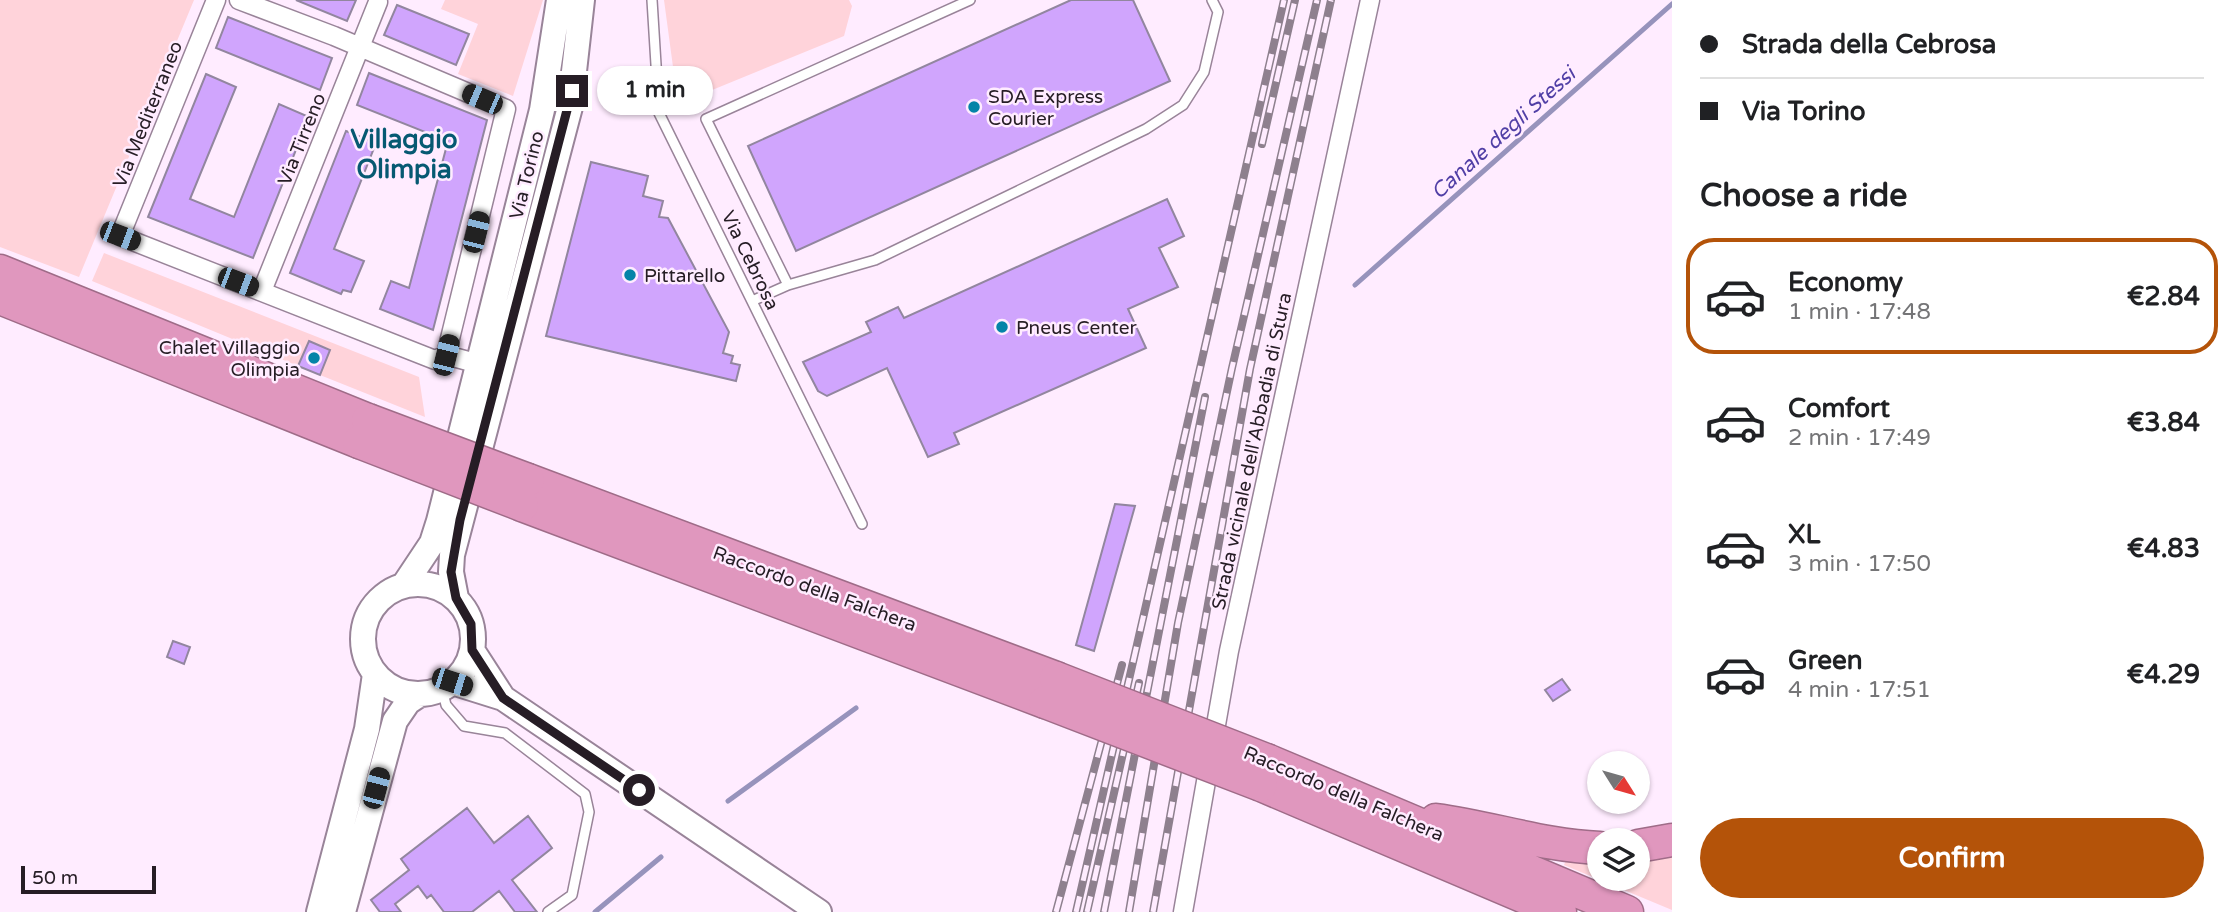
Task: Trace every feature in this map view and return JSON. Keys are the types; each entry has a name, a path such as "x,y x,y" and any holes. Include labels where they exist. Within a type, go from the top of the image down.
{"highway":[{"name":"Raccordo della Falchera","path":"0,271 363,431"},
{"name":"Raccordo della Falchera","path":"0,298 363,431 1002,671 1265,773 1397,815 1627,912"},
{"name":"Raccordo della Falchera","path":"1265,773 1317,808 1560,912"},
{"path":"1317,808 1418,867 1516,912"},
{"path":"1397,815 1479,825 1545,843 1587,847"},
{"path":"1650,844 1672,840"}],"main road":[{"name":"Via Torino","path":"404,585 432,543 542,110 559,0"},
{"name":"Via Torino","path":"456,598 451,572 452,555 570,107 582,0"},
{"path":"344,912 395,721 408,702 438,688 467,664 472,650 471,624 456,598 432,585 404,585 377,602 367,616 363,632 363,648 375,674 401,692 438,688 503,698"},
{"path":"472,650 503,698 819,912"},
{"path":"318,912 367,729 375,674"}],"street":[{"name":"Via Mediterraneo","path":"216,0 120,236 435,360 446,355 479,364"},
{"path":"239,0 361,48"},
{"name":"Strada vicinale dell'Abbadia di Stura","path":"1183,912 1229,650 1370,0"},
{"name":"Via Tirreno","path":"262,291 378,2"},
{"name":"Via Torino","path":"361,48 506,109 446,355"}],"lane":[{"name":"Via Cebrosa","path":"652,0 659,113 862,524"},
{"path":"788,285 706,119 970,0"},
{"path":"752,301 788,285 875,260 1146,129 1183,105 1204,72 1218,12 1212,0"},
{"path":"438,688 446,705 464,726 505,733 584,794 589,812 572,895 548,912"}],"shaded area":[{"path":"0,0 194,0 79,277 0,247"},
{"path":"445,0 543,0 513,96 458,74 478,24 441,9"},
{"path":"664,0 849,0 852,6 844,36 678,104"},
{"path":"104,253 419,377 425,417 320,375 330,349 309,341 298,366 92,281"},
{"path":"1672,852 1672,910 1626,891 1650,891 1650,857"},
{"path":"1566,860 1587,861 1587,875 1564,865"}],"building":[{"path":"296,0 356,0 347,21"},
{"name":"SDA Express Courier","path":"1071,0 1133,0 1170,81 796,251 748,146"},
{"path":"397,5 469,34 456,65 384,35"},
{"path":"228,17 332,58 320,90 216,48"},
{"path":"369,73 487,120 433,330 380,309 391,281 409,288 448,141 357,105"},
{"path":"206,74 236,87 190,199 234,217 279,104 309,117 253,258 148,217"},
{"path":"346,131 376,143 334,249 364,261 351,292 343,290 341,294 290,273"},
{"name":"Pittarello","path":"591,162 648,176 643,196 663,201 659,217 668,218 729,332 723,353 733,356 731,363 740,365 736,381 546,336"},
{"name":"Pneus Center","path":"1167,199 1184,236 1159,248 1178,287 1128,309 1146,348 954,433 959,444 928,457 887,368 827,396 818,391 803,362 871,332 866,322 898,307 904,318"},
{"name":"Chalet Villaggio Olimpia","path":"309,341 330,350 320,375 298,366"},
{"path":"1115,504 1135,506 1094,651 1076,645"},
{"path":"173,641 190,647 184,664 167,657"},
{"path":"1562,679 1570,690 1553,701 1545,690"},
{"path":"467,808 494,843 528,816 552,848 512,880 537,912 515,912 499,891 472,912 444,912 431,895 427,898 418,886 395,904 401,912 380,912 371,900 409,870 401,859"}],"waterway":[{"name":"Canale degli Stessi","path":"1355,285 1672,4"},
{"name":"Canale degli Stessi","path":"728,801 856,708"},
{"name":"Canale degli Stessi","path":"595,912 661,857"}],"railway":[{"path":"1076,912 1284,0"},
{"path":"1262,144 1295,0"},
{"path":"1129,912 1178,623 1232,368 1317,0"},
{"path":"1153,912 1250,369 1331,0"},
{"path":"1104,912 1205,397"},
{"path":"1056,912 1122,665"},
{"path":"1087,912 1139,683"}],"place":[{"name":"SDA Express Courier","path":"974,107"},
{"name":"Pittarello","path":"630,275"},
{"name":"Pneus Center","path":"1002,327"},
{"name":"Chalet Villaggio Olimpia","path":"314,358"}],"district":[{"name":"Villaggio Olimpia","path":"404,154"}],"route":[{"path":"572,91 570,107 460,520 451,572 456,598 467,613 474,635 472,650 503,698 639,790"}]}
